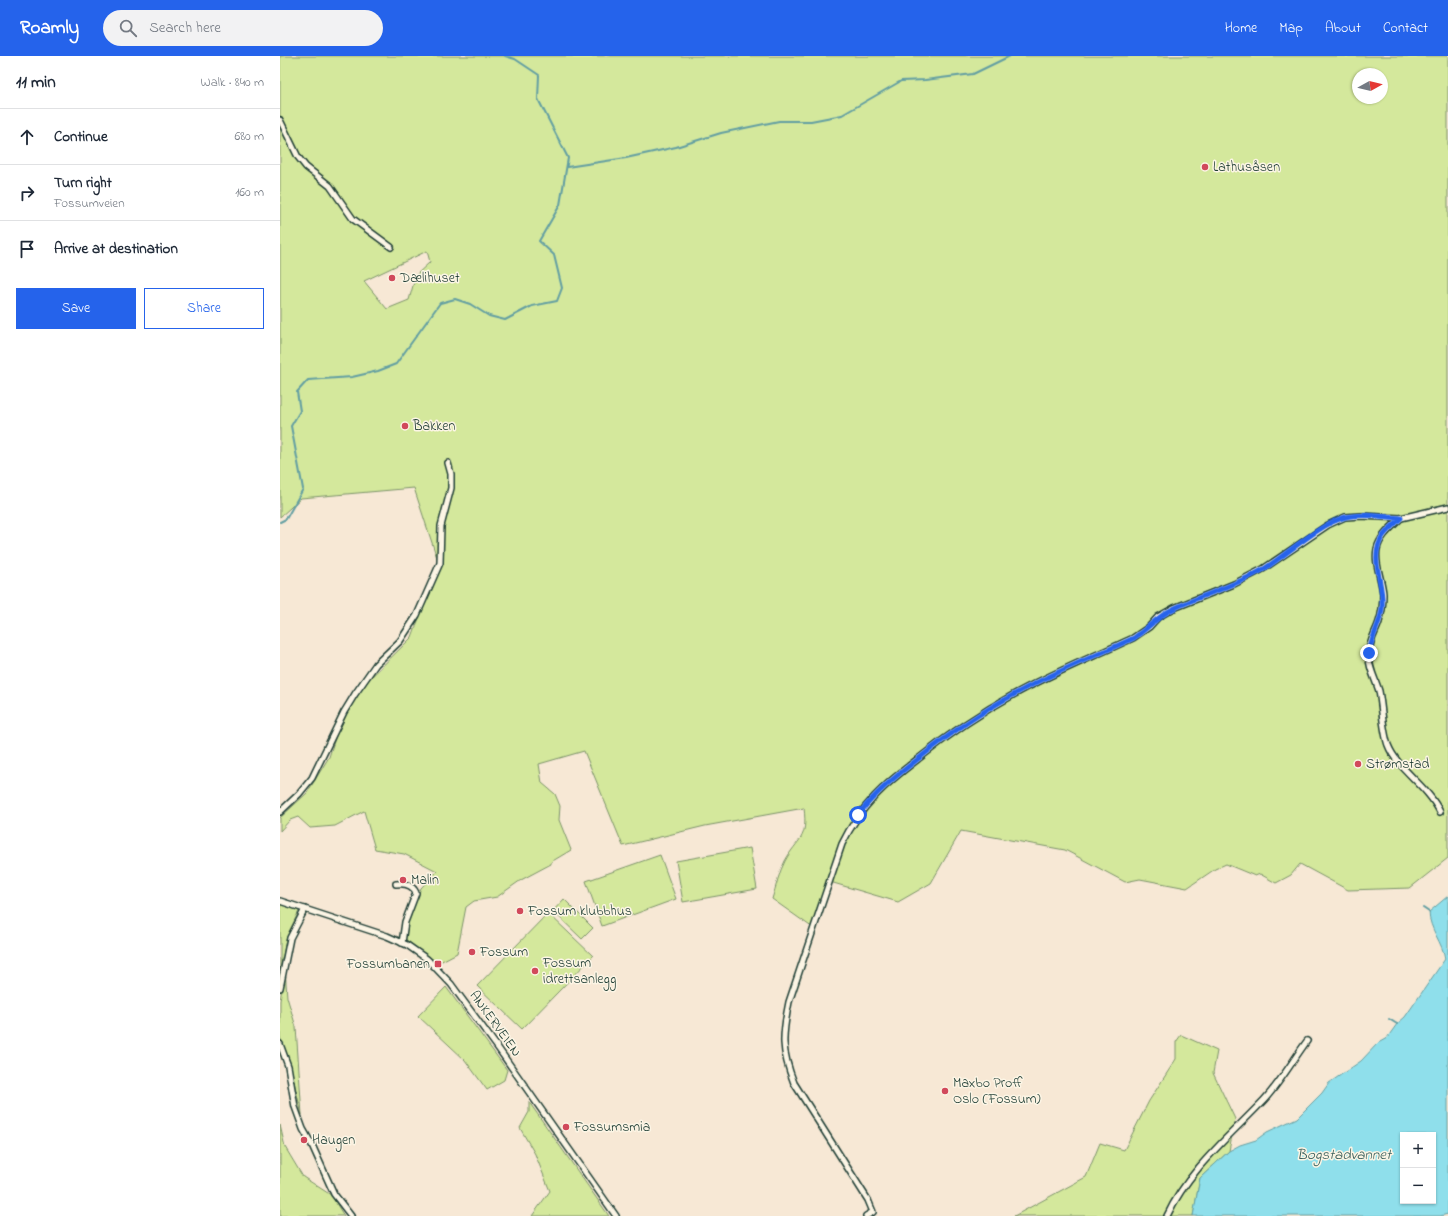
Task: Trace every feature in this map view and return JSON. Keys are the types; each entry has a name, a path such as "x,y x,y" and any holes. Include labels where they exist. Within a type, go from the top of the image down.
{"street":[{"path":"280,120 298,157 306,167 330,186 353,219 391,247"},
{"path":"280,812 294,800 312,778 354,694 376,664 404,637 417,614 440,563 441,526 451,488 451,474 448,463"},
{"path":"866,1216 873,1212 868,1200 794,1083 786,1062 783,1045 784,1026 789,1002 842,844 858,815 870,800 890,781 933,747 985,711 1014,694 1134,638 1150,627 1158,617 1174,608 1234,584 1263,569 1322,529 1345,517 1361,516 1401,518 1448,507"},
{"path":"1401,518 1383,536 1377,549 1377,563 1383,594 1380,621 1370,642 1370,666 1379,691 1388,745 1398,762 1431,796 1440,812"},
{"path":"396,884 411,887 416,893 405,922 402,943"},
{"name":"ANKERVEIEN","path":"280,901 387,936 402,943 427,959 451,984 498,1048 616,1216"},
{"path":"280,988 290,938 305,909"},
{"path":"1166,1216 1173,1201 1189,1178 1230,1134 1266,1099 1307,1041"},
{"path":"280,1044 288,1066 295,1107 303,1129 312,1145 334,1194 351,1216"}],"green space":[{"path":"280,56 1448,56 1448,858 1410,888 1348,890 1300,864 1291,875 1276,883 1260,874 1255,876 1226,864 1215,869 1187,888 1140,879 1125,882 1065,850 961,831 931,883 898,902 830,882 813,928 772,899 783,865 803,833 805,827 804,808 705,826 623,846 584,751 539,764 542,783 555,794 560,806 559,820 571,850 551,862 551,864 521,880 497,897 474,901 466,907 457,953 438,963 405,939 408,920 421,888 437,871 404,854 375,849 364,811 335,826 310,828 298,817 290,820 280,831 280,818 307,793 329,757 341,720 359,689 412,637 439,564 414,488 301,498 280,517","holes":["427,251 430,262 416,275 409,300 387,309 364,281"]},
{"path":"750,848 757,889 683,902 676,861"},
{"path":"660,855 676,899 602,926 586,881"},
{"path":"564,899 593,928 582,939 553,911"},
{"path":"280,903 299,911 287,936 280,970"},
{"name":"Fossum idrettsanlegg","path":"548,913 593,956 522,1029 477,986"},
{"path":"285,968 287,997 296,1027 302,1115 290,1065 280,1037 280,1001"},
{"path":"446,987 507,1070 504,1080 487,1090 465,1060 418,1016"},
{"path":"1181,1035 1217,1051 1213,1073 1235,1119 1229,1151 1200,1178 1193,1216 1014,1216 1086,1177 1100,1143 1124,1150 1149,1101 1176,1059 1176,1042"},
{"path":"529,1102 609,1216 532,1216 550,1191 535,1154 520,1128 529,1112"},
{"path":"280,1125 285,1147 303,1177 331,1195 344,1216 280,1216"}],"water":[{"name":"Bogstadvannet","path":"1448,896 1448,1214 1440,1216 1193,1216 1200,1178 1229,1151 1240,1145 1256,1140 1267,1132 1297,1118 1322,1093 1329,1083 1361,1061 1378,1043 1387,1038 1397,1024 1405,1017 1445,959 1442,947 1431,924 1429,912"}],"waterway":[{"path":"280,522 286,519 303,489 291,426 300,411 297,392 308,380 352,377 378,371 396,364 440,303 455,299 470,304 489,316 505,320 532,306 557,301 562,288 554,255 539,241 560,205 568,158 538,99 539,75 515,59 505,56"},
{"path":"567,167 626,158 676,147 721,133 779,121 811,121 842,115 901,81 925,80 973,74 1010,56"},
{"path":"1423,908 1429,912"},
{"path":"1389,1019 1397,1024"}],"place":[{"name":"Lathusåsen","path":"1205,167"},
{"name":"Dælihuset","path":"392,278"},
{"name":"Bakken","path":"405,426"},
{"name":"Strømstad","path":"1358,764"},
{"name":"Malin","path":"403,880"},
{"name":"Fossum klubbhus","path":"520,911"},
{"name":"Fossum","path":"472,952"},
{"name":"Fossumbanen","path":"438,964"},
{"name":"Fossum idrettsanlegg","path":"535,971"},
{"name":"Maxbo Proff Oslo (Fossum)","path":"945,1091"},
{"name":"Fossumsmia","path":"566,1127"},
{"name":"Haugen","path":"304,1140"}],"route":[{"path":"858,815 870,800 890,781 933,747 985,711 1014,694 1134,638 1150,627 1158,617 1174,608 1234,584 1263,569 1298,544 1345,517 1361,516 1401,518 1383,536 1377,549 1377,563 1383,594 1382,610 1380,621 1370,642 1369,653"}]}
